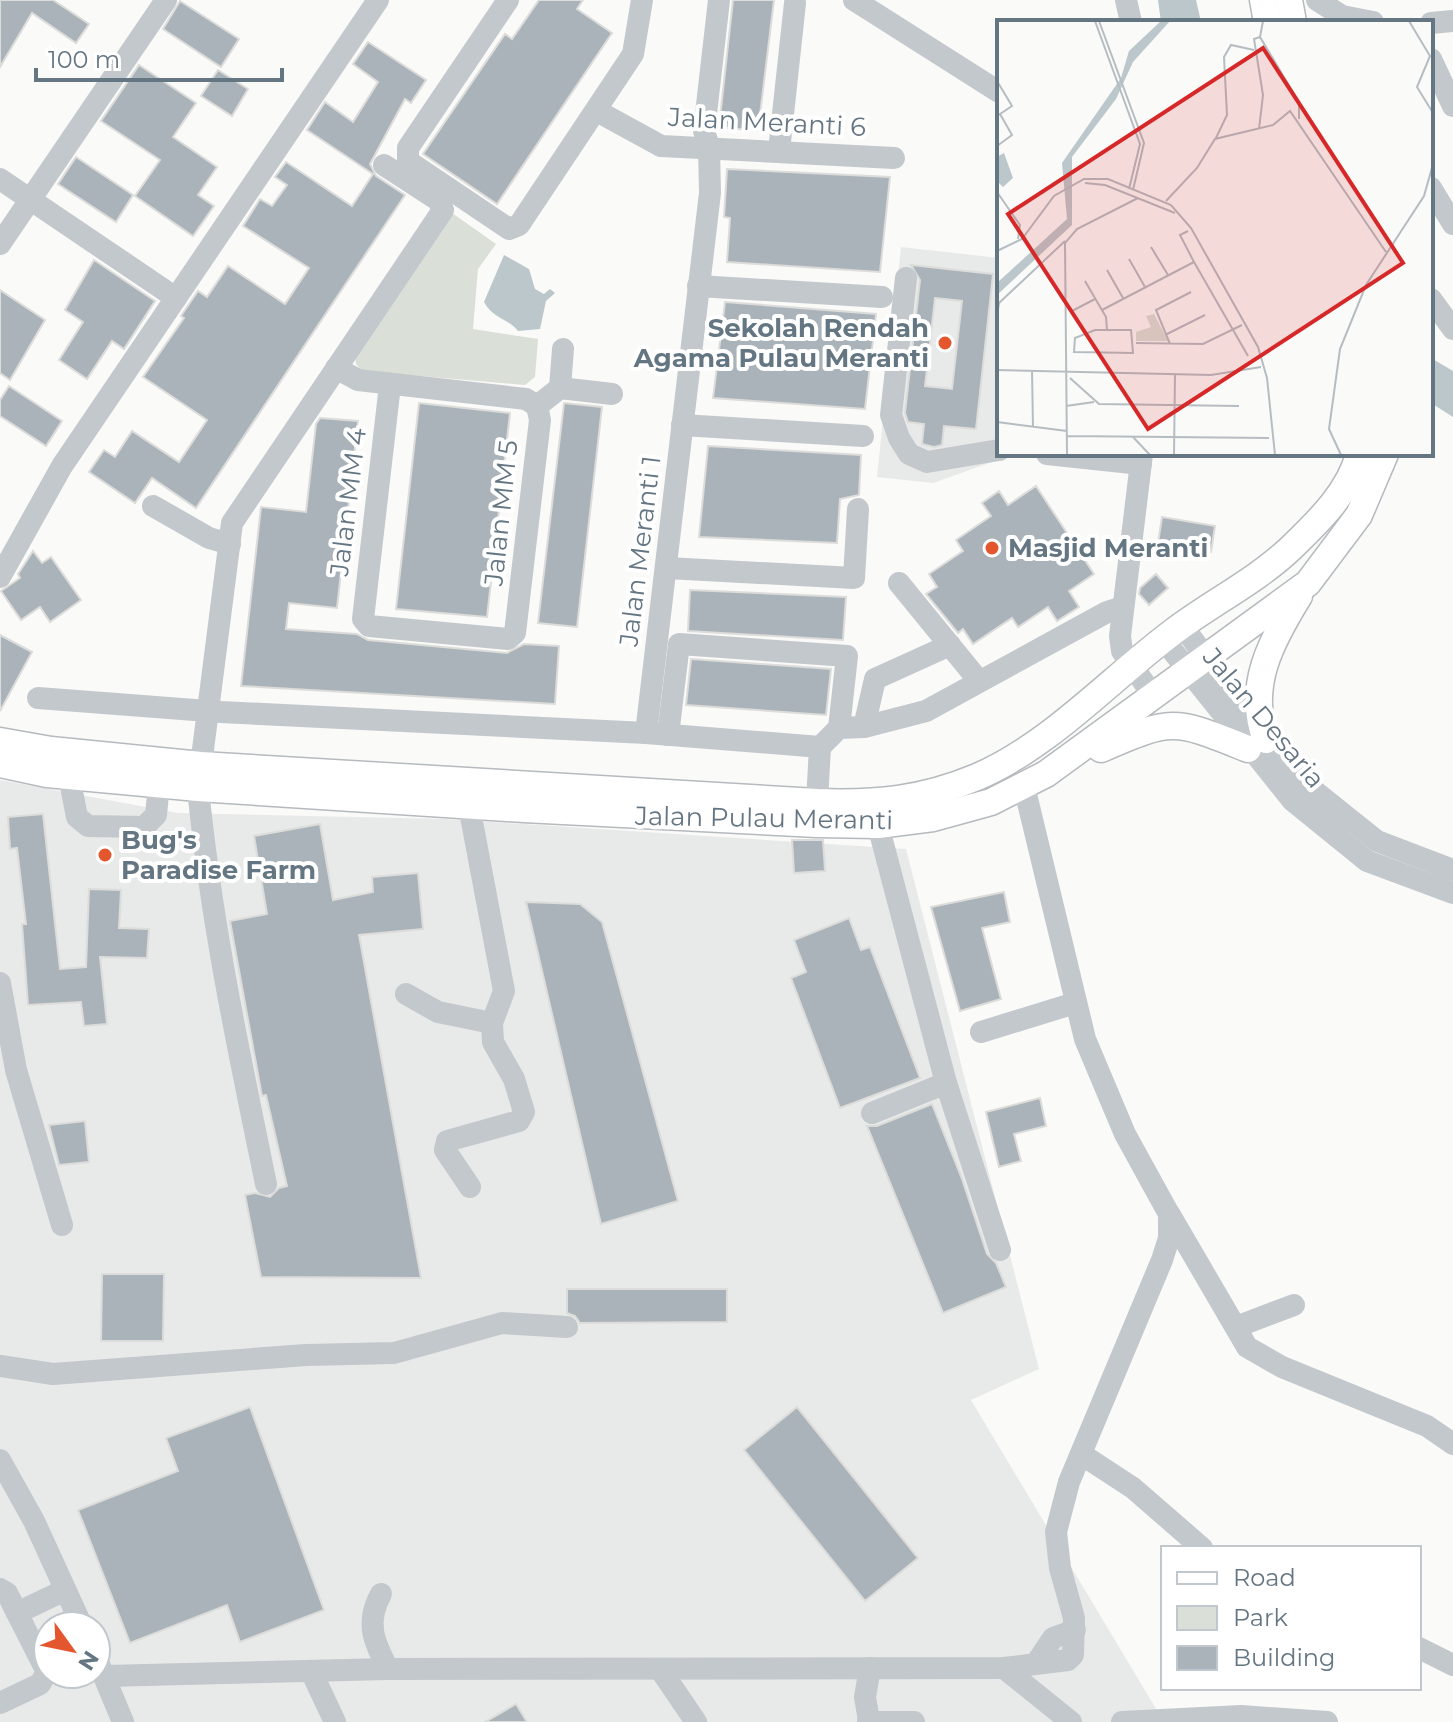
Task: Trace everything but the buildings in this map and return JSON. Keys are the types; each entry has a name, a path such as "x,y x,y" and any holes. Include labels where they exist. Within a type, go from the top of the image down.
{"main road":[{"path":"1263,0 1267,20"},
{"path":"1289,0 1293,20"},
{"name":"Jalan Pulau Meranti","path":"0,764 69,776 159,784 200,776 876,804 933,793 980,775 1036,743 1172,632 1290,549 1336,500 1358,456"},
{"name":"Jalan Pulau Meranti","path":"0,741 200,776 469,806 878,825 933,818 991,802 1035,780 1308,583 1359,515 1384,456"},
{"path":"1035,780 1144,730 1166,724 1257,745 1263,663 1276,633 1308,583"}],"street":[{"path":"0,244 166,0"},
{"path":"0,577 62,466 378,0"},
{"path":"451,202 408,161 408,148 508,0"},
{"path":"384,165 438,200 451,202 509,229 519,225 633,54 642,0"},
{"name":"Jalan Meranti 1","path":"657,734 667,568 710,193 709,147 704,131 719,0"},
{"path":"854,0 997,91"},
{"path":"1126,0 1131,20"},
{"path":"1317,0 1342,16 1363,20"},
{"path":"779,151 795,3"},
{"path":"1433,23 1453,21"},
{"path":"1433,71 1453,106"},
{"name":"Jalan Meranti 6","path":"597,111 661,146 894,158"},
{"path":"0,179 176,298"},
{"path":"1433,191 1453,224"},
{"path":"266,1184 227,993 205,861 200,776 232,523 451,202"},
{"path":"906,278 891,415 899,438 909,454 927,462 997,450"},
{"path":"698,286 882,297"},
{"path":"1433,302 1453,329"},
{"path":"560,388 563,349"},
{"path":"336,368 358,380 526,399 537,406 560,388 612,394"},
{"name":"Jalan MM 4","path":"390,385 365,624 508,639 517,627"},
{"name":"Jalan MM 5","path":"517,627 540,420 537,406"},
{"path":"682,425 863,436"},
{"path":"1085,456 1141,459 1120,608 1122,651 1154,697"},
{"path":"153,506 209,538 230,544"},
{"path":"667,568 854,578 858,509"},
{"path":"899,583 979,681"},
{"path":"839,728 864,727 926,711 1107,612 1120,608"},
{"name":"Jalan Desaria","path":"1172,632 1257,745 1293,801 1367,861 1453,893"},
{"path":"657,734 679,644 847,656 839,728 820,747 817,802"},
{"path":"864,727 875,679 950,645"},
{"path":"38,698 209,711 657,734 820,747"},
{"name":"Jalan Desaria","path":"1257,745 1377,841 1453,870"},
{"path":"69,776 77,817 88,826 144,827 156,815 159,784"},
{"path":"1035,780 1075,1003 1105,1093 1169,1214 1247,1347 1282,1367 1427,1426 1453,1444"},
{"path":"469,806 504,991 492,1023 493,1042 514,1079 524,1112 519,1121 447,1141 445,1150 470,1187"},
{"path":"878,825 946,1083 1000,1250"},
{"path":"0,983 16,1070 62,1225"},
{"path":"406,994 438,1012 492,1023"},
{"path":"981,1032 1075,1003"},
{"path":"872,1113 946,1083"},
{"path":"112,1666 312,1673 388,1669 1004,1668 1037,1662 1053,1638 1075,1630 1060,1568 1056,1532 1081,1454 1162,1260 1169,1238 1169,1214"},
{"path":"1236,1327 1294,1305"},
{"path":"0,1366 53,1374 306,1355 394,1353 502,1323 567,1327"},
{"path":"1081,1454 1133,1488 1200,1546"},
{"path":"0,1460 34,1521 74,1610"},
{"path":"0,1589 7,1593 47,1672 40,1684 0,1703"},
{"path":"17,1613 65,1590"},
{"path":"381,1594 373,1610 371,1637 388,1669"},
{"path":"1421,1649 1453,1665"},
{"path":"870,1668 865,1697 869,1722 914,1722"},
{"path":"1004,1668 1071,1722"},
{"path":"660,1669 696,1722"},
{"path":"312,1673 335,1722"},
{"path":"110,1690 123,1722"},
{"path":"1122,1722 1241,1716 1327,1722"}],"shaded area":[{"path":"1158,0 1196,0 1201,20 1161,20"},
{"name":"Sekolah Rendah Agama Pulau Meranti","path":"901,247 997,258 995,461 933,483 877,477"},
{"path":"504,255 529,269 535,289 544,294 550,289 555,293 546,301 540,329 518,331 492,312 484,302"},
{"path":"1433,359 1453,371 1453,417 1433,404"},
{"path":"0,780 178,813 445,819 906,849 1039,1369 971,1400 1164,1722 0,1722"}],"green space":[{"path":"452,213 496,244 478,269 473,329 538,339 535,377 525,385 362,371 356,364 355,354"}],"place":[{"name":"Sekolah Rendah Agama Pulau Meranti","path":"945,343"},
{"name":"Masjid Meranti","path":"992,548"},
{"name":"Bug's Paradise Farm","path":"105,855"}]}
